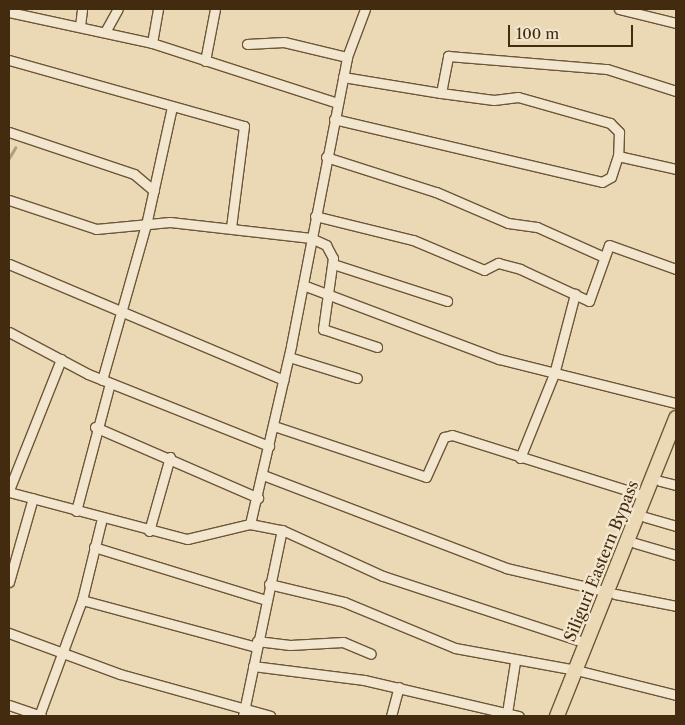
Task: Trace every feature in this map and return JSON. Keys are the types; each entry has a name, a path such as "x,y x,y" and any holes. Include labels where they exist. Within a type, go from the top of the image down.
{"main road":[{"name":"Siliguri Eastern Bypass","path":"565,716 645,496 676,418"},
{"name":"Siliguri Eastern Bypass","path":"557,716 580,671 587,644 635,543 676,440"}],"street":[{"path":"80,26 82,9"},
{"path":"105,32 118,9"},
{"path":"152,43 158,9"},
{"path":"205,61 215,9"},
{"path":"250,524 258,498 289,357 326,157 343,77 365,9"},
{"path":"619,9 676,23"},
{"path":"9,12 152,43 338,102"},
{"path":"247,44 284,42 348,57"},
{"path":"440,94 448,56 607,69 676,91"},
{"path":"9,60 246,129 231,226"},
{"path":"334,119 392,136 602,182 611,177 618,156 618,132 610,123 518,97 494,100 440,94 343,77"},
{"path":"76,511 121,312 146,225 172,107"},
{"path":"9,132 134,174 154,191"},
{"path":"618,156 676,169"},
{"path":"326,157 436,192 508,223 537,227 604,256"},
{"path":"9,200 96,229 146,225 231,226 311,238 326,245 333,264 323,329 377,347"},
{"path":"315,216 413,240 484,270 501,264 593,300 606,247 613,246 676,269"},
{"path":"9,264 284,380"},
{"path":"333,264 447,301"},
{"path":"303,285 499,359 676,403"},
{"path":"520,458 554,374 575,294"},
{"path":"9,332 106,381 269,446"},
{"path":"289,357 357,378"},
{"path":"61,359 9,491 149,531 187,539 250,524 282,530 383,576 587,644"},
{"path":"274,426 426,477 449,434 645,496"},
{"path":"95,427 170,457 258,498"},
{"path":"149,531 170,457"},
{"path":"263,475 506,568 676,606"},
{"path":"660,481 676,485"},
{"path":"9,582 32,498"},
{"path":"645,516 676,526"},
{"path":"9,705 40,716 65,654 82,600 102,518"},
{"path":"244,713 269,584 282,530"},
{"path":"635,543 676,555"},
{"path":"94,547 266,600"},
{"path":"269,584 344,602 433,642 515,662 580,671 676,695"},
{"path":"82,600 257,644 290,645 343,642 371,654"},
{"path":"9,633 65,654 244,713 270,716"},
{"path":"507,713 515,662"},
{"path":"253,666 399,687 519,716"},
{"path":"391,716 399,687"}],"waterway":[{"path":"9,158 15,148"}]}
